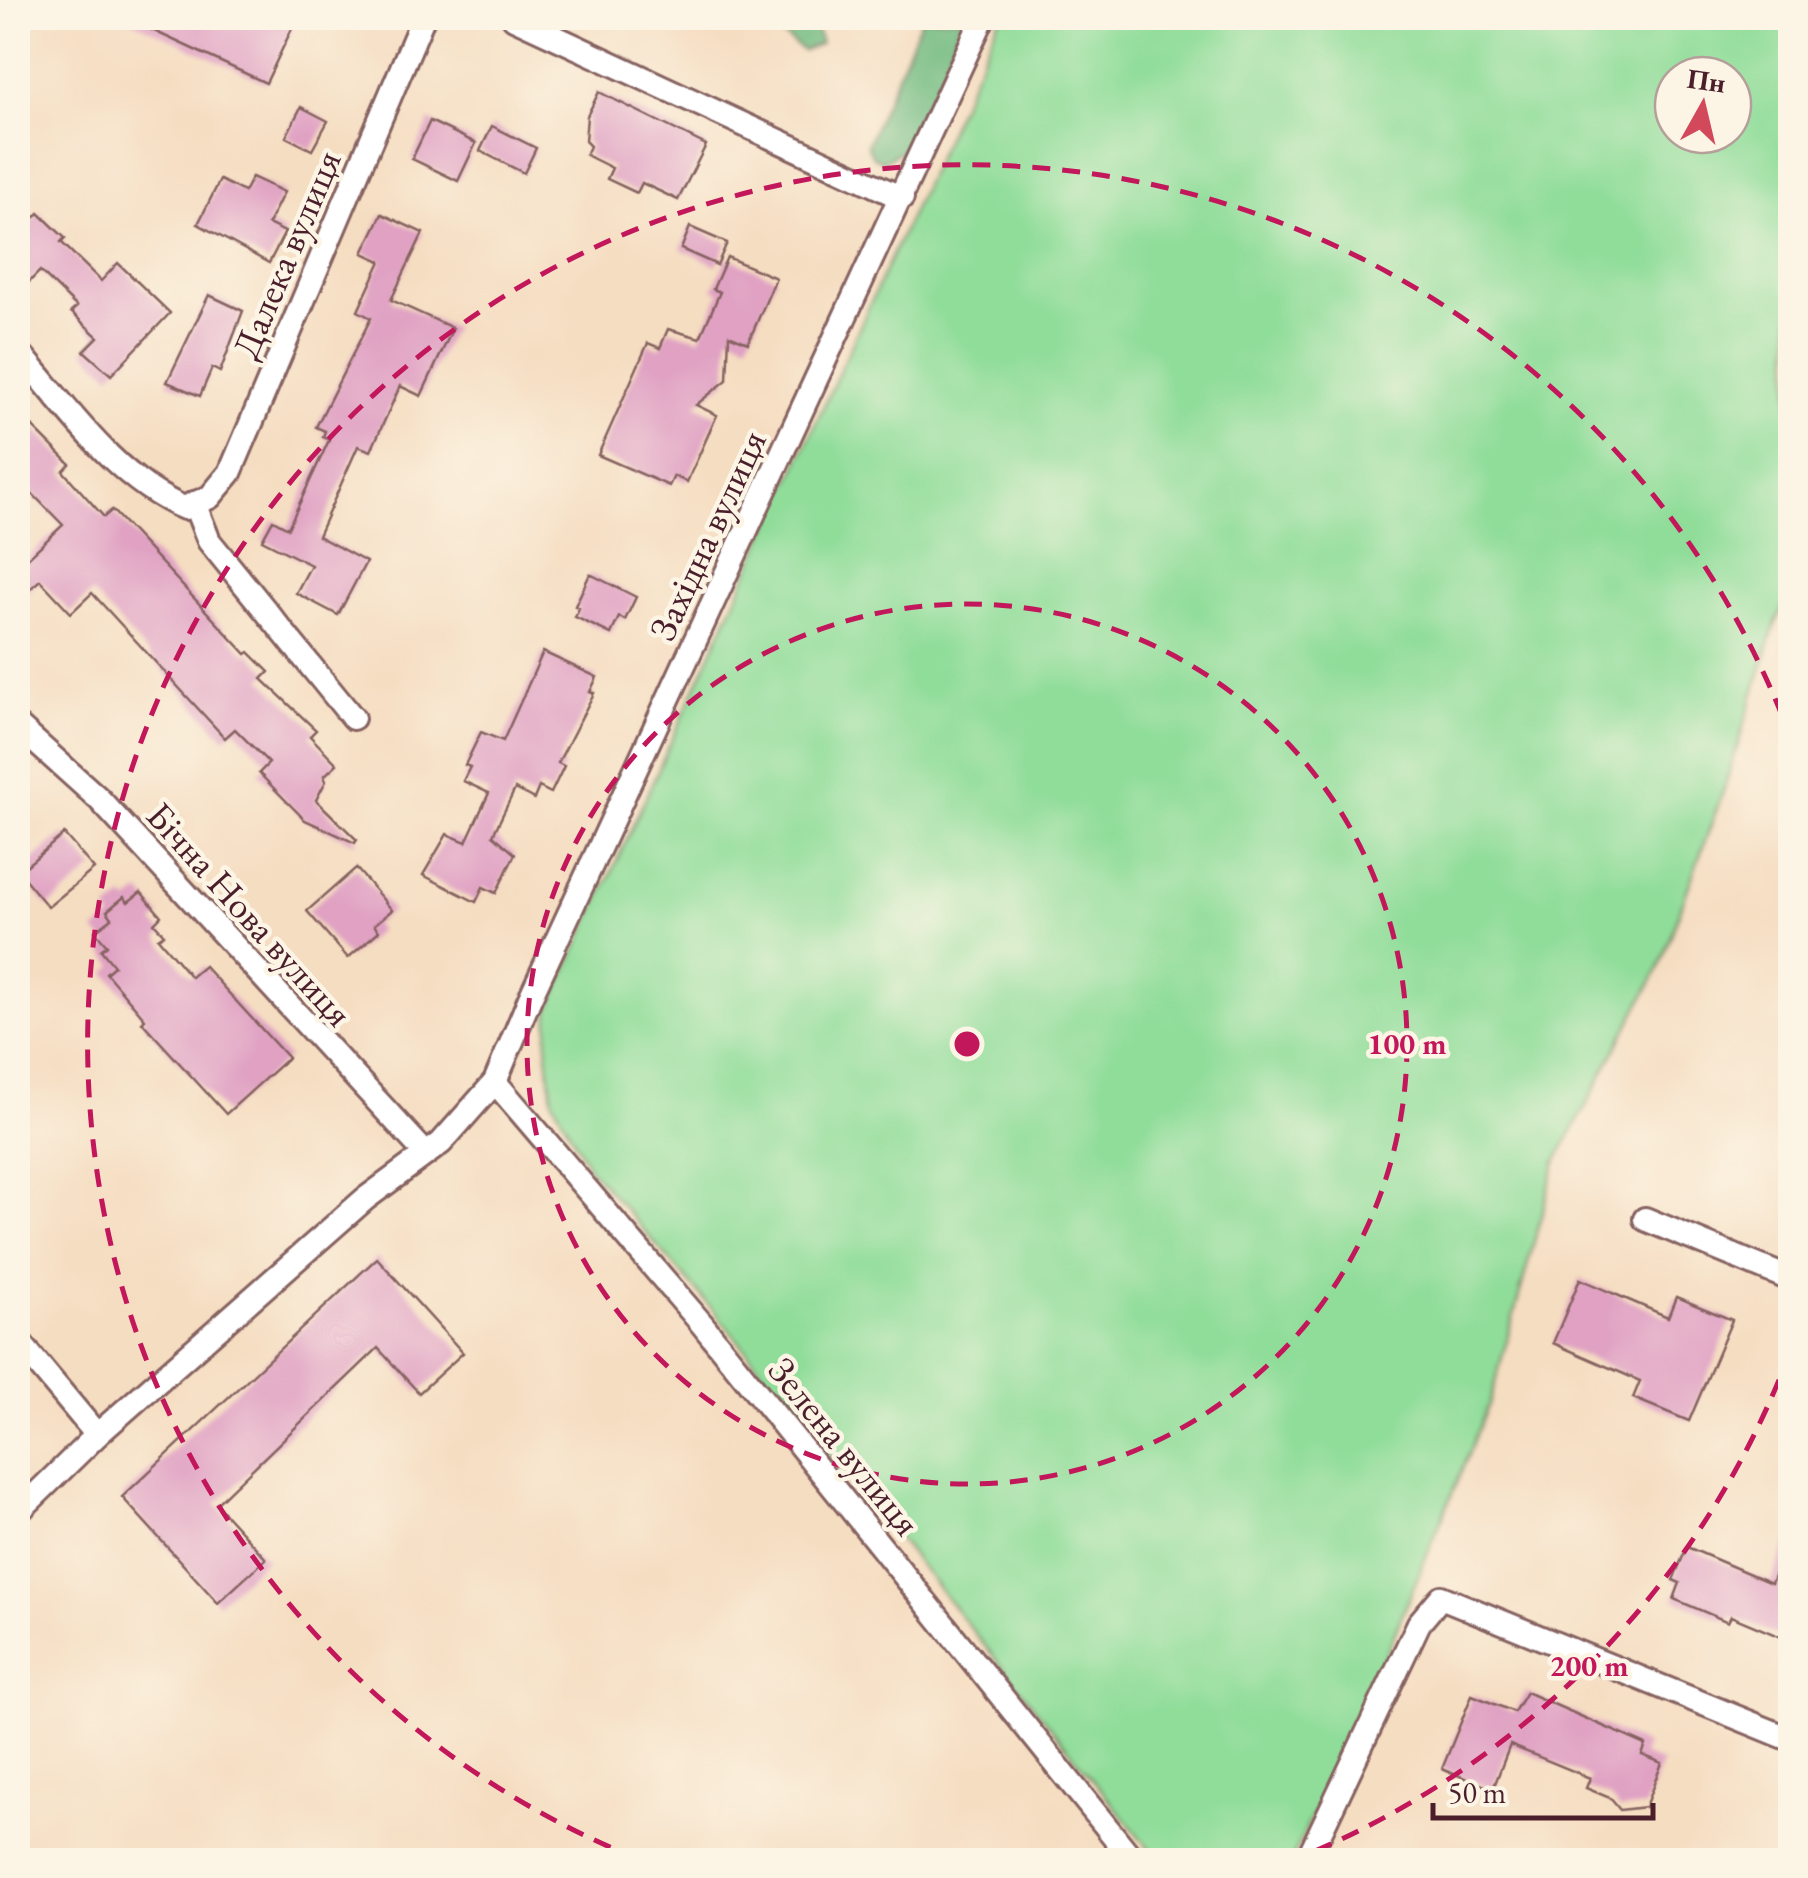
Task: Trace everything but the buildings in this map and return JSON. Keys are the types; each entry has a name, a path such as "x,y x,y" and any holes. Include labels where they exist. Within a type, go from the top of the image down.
{"street":[{"name":"Далека вулиця","path":"194,503 210,497 230,473 423,18"},
{"path":"514,18 902,198"},
{"name":"Західна вулиця","path":"495,1082 530,998 983,18"},
{"path":"18,351 125,472 158,496 184,508 194,503 209,541 353,718"},
{"name":"Бічна Нова вулиця","path":"18,726 99,799 426,1154"},
{"path":"18,1512 96,1435 365,1198 426,1154 495,1082"},
{"name":"Зелена вулиця","path":"495,1082 702,1324 1132,1860"},
{"path":"1645,1218 1790,1279"},
{"path":"18,1340 96,1435"},
{"path":"1307,1860 1419,1623 1441,1597 1790,1738"}],"green space":[{"path":"732,18 813,18 821,43 803,51 774,28"},
{"path":"922,18 962,18 922,130 911,146 883,161 873,157 867,145"},
{"path":"1000,18 1790,18 1790,592 1776,622 1724,789 1659,968 1556,1162 1490,1401 1387,1652 1292,1860 1158,1860 715,1312 589,1168 553,1100 547,1055 549,1010"}]}
